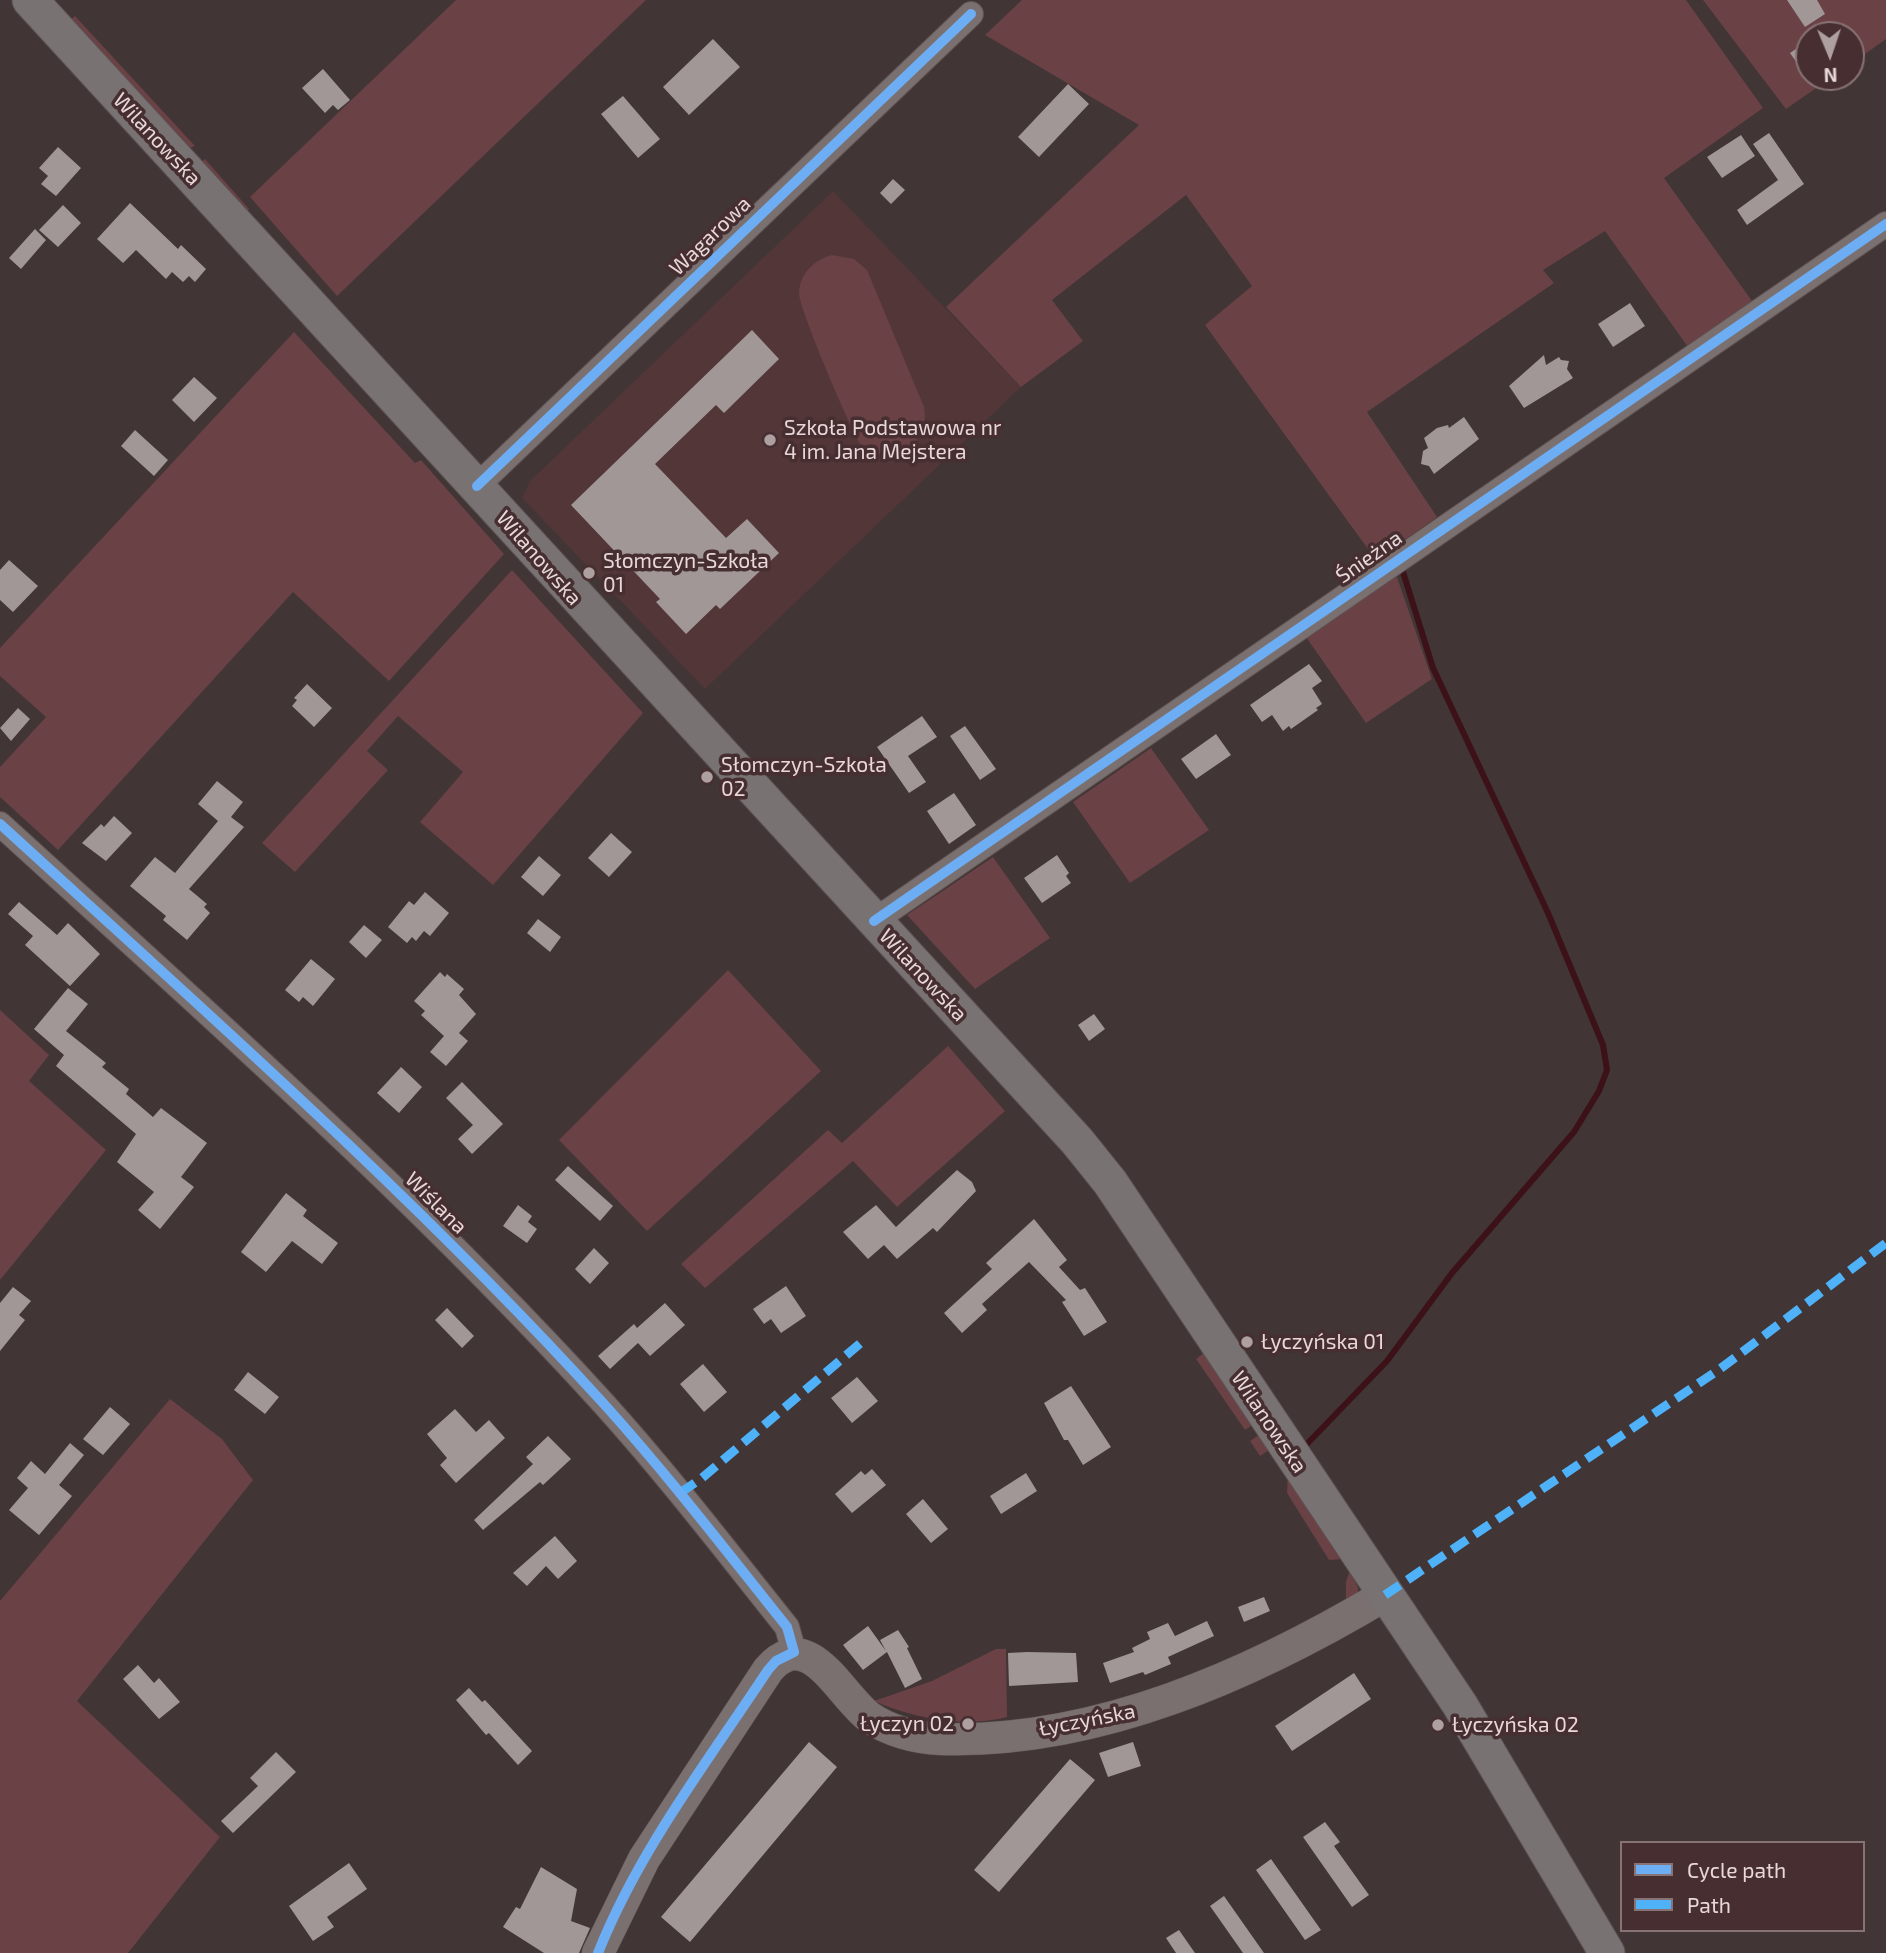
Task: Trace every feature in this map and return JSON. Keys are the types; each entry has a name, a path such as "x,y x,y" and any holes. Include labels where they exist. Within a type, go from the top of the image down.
{"main road":[{"name":"Wilanowska","path":"30,0 477,486 578,602 1077,1141 1110,1182 1466,1715 1607,1953"}],"street":[{"name":"Wagarowa","path":"477,486 971,14"},
{"name":"Śnieżna","path":"874,921 1886,224"},
{"name":"Wiślana","path":"0,824 359,1152 566,1364 643,1449 788,1627 794,1652"},
{"name":"Łyczyńska","path":"794,1652 813,1660 850,1701 889,1728 938,1739 997,1736 1078,1725 1155,1705 1211,1685 1350,1616 1385,1595"},
{"path":"598,1953 620,1902 672,1814 768,1670 776,1661 794,1652"}],"shaded area":[{"path":"456,0 646,0 337,296 250,197"},
{"path":"1022,0 1686,0 1763,108 1664,178 1752,301 1688,347 1605,231 1543,270 1554,283 1367,412 1437,517 1376,560 1205,325 1252,286 1186,195 1052,300 1083,341 1021,387 946,307 1139,125 985,35"},
{"path":"1703,0 1886,0 1886,39 1865,54 1865,21 1795,21 1795,91 1812,91 1786,109"},
{"path":"75,16 195,146 187,149 70,20"},
{"path":"205,159 249,209 242,214 197,166"},
{"name":"Szkoła Podstawowa nr 4 im. Jana Mejstera","path":"833,191 1021,387 705,689 522,498 530,481"},
{"path":"256,219 405,384 403,386 251,223"},
{"path":"832,255 854,259 867,270 924,407 925,420 915,442 896,453 873,452 861,445 826,369 801,303 799,293 805,274 819,260"},
{"path":"294,332 415,463 421,460 504,554 389,681 293,592 58,850 0,797 0,767 46,717 0,676 0,648"},
{"path":"512,570 643,713 493,885 420,822 463,772 398,716 367,751 388,770 295,872 262,843"},
{"path":"1396,574 1432,679 1366,723 1306,637"},
{"path":"1151,748 1209,830 1130,883 1073,802"},
{"path":"993,857 1050,938 975,989 907,915"},
{"path":"728,970 821,1071 647,1231 559,1140"},
{"path":"0,1010 49,1055 29,1081 106,1150 0,1280"},
{"path":"948,1046 1005,1111 897,1207 853,1161 705,1288 681,1264 828,1130 842,1143"},
{"path":"1209,1349 1256,1423 1245,1430 1196,1359"},
{"path":"170,1399 222,1439 253,1480 77,1701 220,1837 128,1953 0,1953 0,1601"},
{"path":"1262,1433 1272,1448 1260,1456 1250,1441"},
{"path":"1288,1471 1343,1559 1329,1560 1287,1493"},
{"path":"1350,1570 1358,1588 1358,1596 1346,1603 1346,1582"},
{"path":"996,1649 1006,1649 1007,1717 973,1722 939,1720 906,1713 874,1701 932,1681"}],"building":[{"path":"1787,0 1817,0 1825,14 1814,21 1801,21"},
{"path":"713,39 740,67 689,115 663,87"},
{"path":"323,69 350,100 338,110 333,105 325,113 302,88"},
{"path":"1068,84 1089,104 1039,157 1018,137"},
{"path":"623,96 660,139 638,158 601,114"},
{"path":"1769,133 1804,184 1747,225 1737,210 1778,180 1753,144"},
{"path":"1741,135 1755,156 1722,178 1707,157"},
{"path":"58,147 81,168 56,196 41,184 48,176 39,168"},
{"path":"893,179 905,190 891,204 880,193"},
{"path":"130,203 178,249 181,245 206,269 195,282 189,276 183,282 172,272 166,279 136,250 123,263 97,239"},
{"path":"63,205 81,223 58,247 39,230"},
{"path":"35,229 46,240 21,269 9,258"},
{"path":"1630,303 1645,326 1613,347 1598,324"},
{"path":"752,330 779,359 724,413 716,405 655,464 726,538 747,519 779,553 720,609 716,605 686,634 656,602 660,599 571,505"},
{"path":"1544,355 1546,365 1559,357 1569,361 1567,369 1573,378 1524,408 1509,386"},
{"path":"194,377 217,398 194,422 172,400"},
{"path":"1464,417 1479,439 1434,474 1429,466 1421,464 1423,451 1428,448 1424,438 1437,428 1448,425 1449,428"},
{"path":"135,430 168,460 154,476 121,446"},
{"path":"9,560 38,586 13,612 0,600 0,570"},
{"path":"1309,664 1322,681 1312,688 1322,704 1316,708 1318,710 1291,729 1289,726 1283,731 1272,715 1262,722 1250,705"},
{"path":"307,684 332,708 314,727 292,706 297,700 294,698"},
{"path":"18,708 30,719 11,741 0,728"},
{"path":"922,716 937,737 908,756 926,782 909,793 877,747"},
{"path":"965,726 996,769 980,780 950,736"},
{"path":"1216,734 1231,755 1196,779 1181,759"},
{"path":"217,781 243,802 231,817 244,827 189,889 207,904 204,907 210,913 187,940 163,920 166,916 130,886 155,857 175,873 218,821 198,804"},
{"path":"954,793 976,825 949,844 927,811"},
{"path":"114,816 132,833 106,861 82,843 101,824 104,827"},
{"path":"611,833 632,852 609,877 588,858"},
{"path":"1057,855 1069,873 1066,876 1071,883 1042,903 1024,878"},
{"path":"539,856 561,875 543,896 521,877"},
{"path":"425,892 449,913 430,936 424,931 416,941 412,937 407,943 388,927 409,901 414,905"},
{"path":"19,902 57,935 68,923 100,954 70,986 25,945 33,936 8,914"},
{"path":"538,919 561,937 550,952 527,933"},
{"path":"364,925 382,940 366,958 349,942"},
{"path":"311,959 335,979 313,1006 303,997 299,1002 285,990"},
{"path":"440,972 445,977 447,974 464,989 459,995 476,1014 459,1033 468,1041 446,1066 430,1052 444,1036 421,1015 425,1011 414,1001"},
{"path":"68,988 88,1004 66,1031 106,1063 102,1067 129,1089 126,1094 153,1117 161,1108 207,1143 181,1177 194,1187 160,1229 138,1210 154,1192 117,1162 136,1134 56,1066 64,1055 34,1029"},
{"path":"1094,1014 1105,1029 1089,1041 1078,1025"},
{"path":"401,1067 422,1087 399,1113 377,1093"},
{"path":"462,1082 503,1124 472,1154 458,1139 473,1125 446,1098"},
{"path":"568,1166 613,1206 600,1221 555,1180"},
{"path":"957,1170 972,1182 976,1191 937,1232 933,1228 897,1259 884,1245 868,1259 843,1232 876,1205 896,1227"},
{"path":"286,1193 307,1210 303,1216 338,1243 322,1264 292,1241 266,1272 241,1252"},
{"path":"518,1205 532,1216 528,1222 537,1229 527,1243 503,1226"},
{"path":"1034,1219 1067,1260 1059,1267 1080,1290 1085,1288 1107,1322 1084,1336 1062,1302 1066,1300 1029,1262 982,1304 987,1310 962,1333 944,1313 992,1269 986,1263"},
{"path":"594,1248 609,1263 590,1284 575,1269"},
{"path":"786,1286 806,1316 781,1333 771,1319 764,1324 753,1309"},
{"path":"13,1287 31,1301 19,1315 25,1320 0,1351 0,1303"},
{"path":"665,1303 685,1325 650,1356 638,1343 610,1369 598,1356 634,1324 637,1328"},
{"path":"447,1308 474,1336 462,1348 435,1320"},
{"path":"703,1364 727,1392 704,1412 680,1384"},
{"path":"248,1372 279,1397 265,1414 234,1390"},
{"path":"857,1377 878,1401 852,1423 831,1398"},
{"path":"1071,1386 1111,1447 1083,1465 1068,1440 1064,1440 1044,1403"},
{"path":"110,1407 130,1424 103,1455 83,1439"},
{"path":"455,1409 476,1432 489,1420 505,1438 456,1483 440,1465 447,1458 427,1434"},
{"path":"548,1436 571,1459 543,1485 540,1482 483,1530 474,1520 533,1464 526,1457"},
{"path":"70,1443 84,1455 59,1485 72,1496 39,1535 9,1510 28,1488 17,1478 31,1461 45,1474"},
{"path":"872,1469 886,1485 852,1513 835,1494 861,1471 865,1475"},
{"path":"1026,1473 1037,1491 1001,1514 990,1496"},
{"path":"923,1499 948,1529 931,1543 906,1514"},
{"path":"555,1536 577,1561 558,1579 546,1566 527,1586 513,1573"},
{"path":"1264,1597 1270,1611 1244,1622 1238,1607"},
{"path":"1207,1621 1214,1636 1168,1657 1171,1664 1145,1675 1143,1672 1110,1683 1103,1663 1134,1652 1132,1648 1150,1639 1147,1632 1168,1623 1175,1636"},
{"path":"868,1626 886,1651 880,1640 898,1630 909,1647 907,1648 922,1679 905,1688 887,1652 863,1670 843,1645"},
{"path":"1008,1653 1076,1653 1078,1682 1009,1686"},
{"path":"138,1665 154,1683 159,1678 180,1702 159,1719 123,1679"},
{"path":"1354,1673 1371,1699 1292,1751 1275,1726"},
{"path":"469,1688 482,1702 485,1700 532,1751 518,1765 489,1733 486,1735 456,1700"},
{"path":"809,1742 837,1767 690,1942 661,1917"},
{"path":"1133,1742 1141,1766 1108,1777 1099,1753"},
{"path":"276,1752 296,1772 233,1833 221,1821 258,1786 250,1778"},
{"path":"1070,1759 1095,1780 999,1892 974,1870"},
{"path":"1325,1822 1340,1842 1334,1846 1369,1895 1352,1907 1303,1837"},
{"path":"1271,1859 1321,1930 1305,1940 1256,1870"},
{"path":"349,1863 367,1889 327,1917 334,1927 313,1941 289,1906"},
{"path":"541,1867 577,1889 571,1921 590,1928 579,1953 544,1953 503,1927 516,1907 520,1909"},
{"path":"1224,1896 1264,1953 1243,1953 1210,1906"},
{"path":"1179,1930 1195,1953 1176,1953 1166,1938"}],"waterway":[{"path":"1305,1446 1387,1361 1452,1273 1574,1132 1599,1091 1607,1070 1603,1045 1548,913 1433,668 1403,572"}],"marked path":[{"path":"1385,1595 1720,1369 1886,1243"},
{"path":"680,1493 702,1478 863,1341"}],"cycle path":[{"path":"477,486 971,14"},
{"path":"874,921 1886,224"},
{"path":"0,824 309,1107 533,1327 628,1431 787,1627 794,1652 776,1661 768,1670 676,1807 633,1878 598,1953"}],"place":[{"name":"Szkoła Podstawowa nr 4 im. Jana Mejstera","path":"770,440"},
{"name":"Słomczyn-Szkoła 01","path":"589,573"},
{"name":"Słomczyn-Szkoła 02","path":"707,777"},
{"name":"Łyczyńska 01","path":"1247,1342"},
{"name":"Łyczyn 02","path":"968,1724"},
{"name":"Łyczyńska 02","path":"1438,1725"}]}
